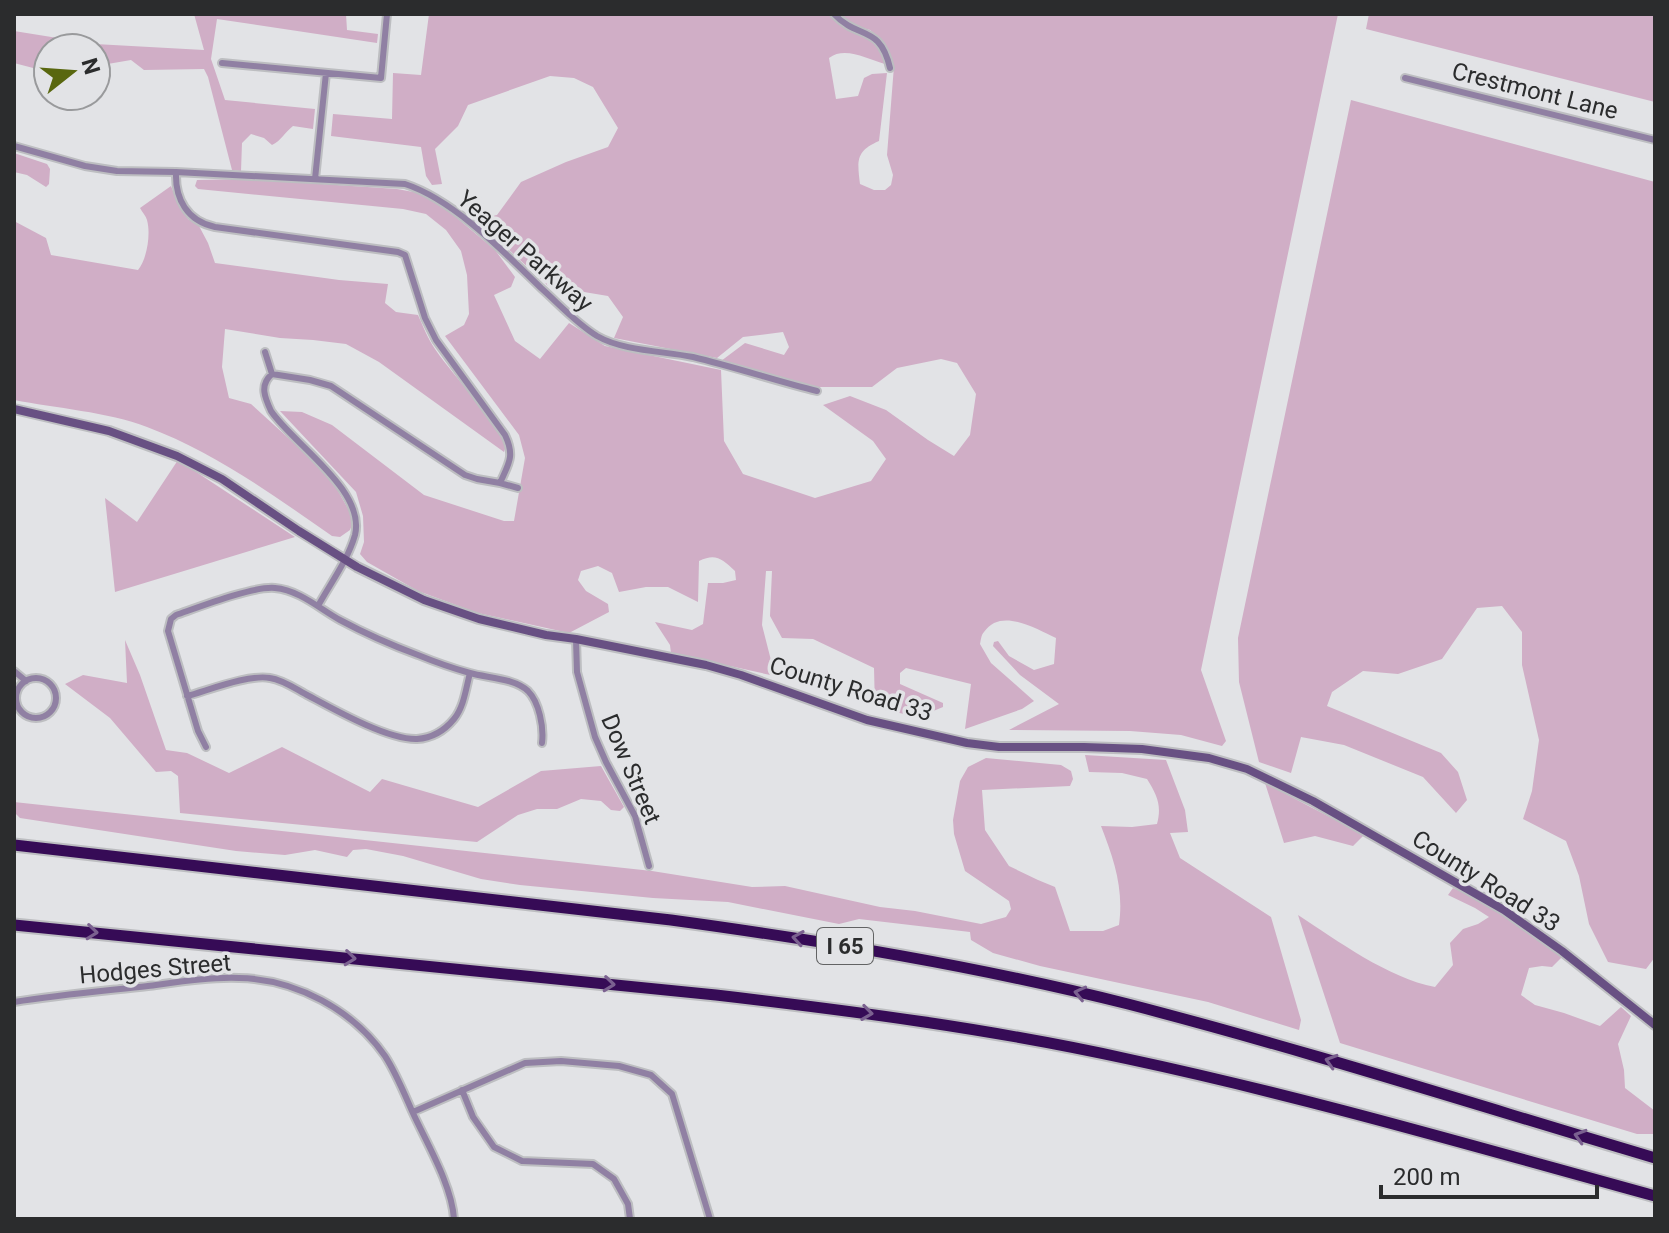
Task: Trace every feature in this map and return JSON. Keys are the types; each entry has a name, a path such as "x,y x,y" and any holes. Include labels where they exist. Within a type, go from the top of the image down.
{"highway":[{"name":"I 65","path":"14,845 671,920 906,957 1074,992 1216,1028 1655,1158"},
{"path":"14,925 716,995 981,1031 1127,1058 1278,1094 1655,1196"}],"street":[{"path":"222,63 381,78 387,14"},
{"path":"834,14 844,23 879,41 887,54 890,68"},
{"path":"315,179 326,73"},
{"name":"Crestmont Lane","path":"1405,78 1655,140"},
{"name":"Yeager Parkway","path":"14,146 103,169 405,184 452,209 498,247 578,323 607,340 691,357 817,391"},
{"path":"176,172 176,190 180,201 184,209 201,223 405,255 431,331 511,446 510,459 500,483"},
{"path":"405,255 411,248"},
{"path":"265,352 272,374"},
{"path":"272,374 331,386 465,475 518,488"},
{"path":"272,374 264,388 271,411 338,483 355,518 356,531 318,606"},
{"name":"County Road 33","path":"14,409 109,431 177,456 222,479 344,559 390,585 459,613 513,628 706,665 867,720 967,743 999,747 1142,749 1209,758 1247,769 1313,801 1504,910 1562,951 1655,1025"},
{"path":"206,747 187,696 168,631 169,622 173,616 267,588 285,590 381,640 428,659 512,683 528,692 540,718 542,743"},
{"name":"Dow Street","path":"576,639 577,672 595,737 635,816 649,866"},
{"path":"14,671 26,681"},
{"path":"187,696 253,677 267,677 366,724 416,739 437,734 454,720 461,707 470,673"},
{"path":"41,678 54,688 56,704 50,713 36,718 22,712 17,703 17,693 26,681 41,678"},
{"name":"Hodges Street","path":"14,1002 212,978 277,983 314,997 360,1027 391,1066 446,1186 454,1219"},
{"path":"413,1112 525,1063 561,1061 619,1066 651,1075 672,1094 710,1219"},
{"path":"462,1090 473,1117 494,1147 522,1161 593,1164 614,1179 628,1204 630,1219"}],"shaded area":[{"path":"194,14 346,14 347,30 378,34 377,43 217,19 211,59 225,100 315,109 313,129 293,126 272,145 264,138 251,134 242,143 241,171 232,170 204,69 144,70 131,60 112,63 112,45 204,50"},
{"path":"429,14 831,14 843,26 878,44 885,56 885,64 849,53 829,58 836,99 858,96 864,78 887,73 879,141 862,153 858,169 860,184 874,190 885,190 891,185 893,175 887,155 894,66 881,39 870,30 850,24 838,14 1338,14 1201,670 1226,741 1222,746 1181,735 1130,731 1009,730 1059,704 1020,675 993,646 998,641 1009,656 1034,670 1054,664 1056,638 1019,622 1000,621 991,625 983,633 980,644 991,663 1034,701 1022,709 965,729 971,684 906,668 900,673 900,684 943,703 943,707 919,717 875,708 874,668 813,639 782,638 770,616 772,571 766,571 762,625 775,676 671,653 670,645 655,622 692,630 703,624 708,583 736,580 735,571 718,558 699,561 698,602 668,587 619,592 612,573 598,566 581,571 578,580 586,591 608,604 609,612 569,633 478,613 418,591 367,562 360,554 364,542 363,516 356,492 280,411 302,412 332,425 424,495 504,521 514,521 525,458 519,435 445,336 464,325 469,314 467,275 461,251 446,230 426,214 403,209 198,189 195,186 197,180 246,179 419,193 451,213 495,250 515,277 511,287 494,295 515,341 540,359 569,323 605,346 721,370 724,441 743,474 815,498 871,481 886,459 873,441 823,405 850,396 886,410 954,456 970,435 976,394 957,363 941,359 897,368 872,387 816,387 721,361 745,343 784,355 789,347 783,332 743,337 717,358 614,338 623,317 608,296 548,286 476,219 497,215 521,182 608,147 618,128 593,87 574,78 550,76 468,105 458,126 435,149 442,184 432,185 426,176 421,147 331,136 333,114 392,119 393,73 421,75"},
{"path":"1369,14 1655,14 1655,102 1366,29"},
{"path":"14,31 32,34 32,68 14,63"},
{"path":"1351,100 1655,182 1655,957 1646,969 1608,962 1589,924 1579,876 1566,841 1523,819 1532,791 1539,740 1522,665 1522,632 1502,606 1477,608 1442,659 1398,674 1363,671 1332,692 1327,706 1441,753 1458,772 1467,800 1456,813 1423,777 1344,745 1301,737 1291,773 1259,762 1239,682 1238,638"},
{"path":"14,153 47,164 50,169 49,184 46,187 27,175 14,172"},
{"path":"171,186 188,219 199,226 215,263 388,284 385,303 396,312 418,315 435,349 499,433 506,446 504,452 379,362 346,344 225,329 222,367 229,398 251,404 329,475 351,514 350,530 340,537 332,536 265,490 172,437 116,418 14,400 14,221 46,238 51,255 138,270 146,253 149,232 140,208"},
{"path":"178,460 295,537 115,592 105,498 137,522"},
{"path":"125,640 166,750 187,753 229,773 282,747 370,792 382,779 478,807 541,771 601,766 624,807 620,811 611,810 601,801 581,799 557,809 537,809 518,815 477,842 180,813 178,776 171,771 156,772 110,718 65,684 83,675 127,683"},
{"path":"1085,755 1166,760 1185,810 1188,832 1170,833 1180,858 1271,917 1301,1020 1299,1030 1208,1002 993,953 971,940 970,932 859,919 839,924 728,902 520,885 481,879 403,856 366,849 353,850 347,857 315,850 285,855 236,851 20,818 14,812 14,802 652,871 752,887 785,886 880,907 981,924 1006,917 1011,909 1009,901 965,871 953,820 960,781 968,767 986,758 1061,765 1071,771 1073,779 1070,786 982,790 985,830 1009,866 1055,887 1070,931 1103,931 1119,925 1120,899 1114,863 1101,826 1157,824 1159,806 1147,779 1122,773 1089,772"},
{"path":"1265,783 1364,835 1353,846 1315,836 1284,843"},
{"path":"1453,888 1488,904 1562,957 1552,967 1529,968 1521,995 1535,1005 1600,1026 1621,1007 1631,1016 1618,1044 1625,1088 1655,1111 1655,1134 1637,1134 1340,1043 1298,915 1399,976 1435,987 1453,965 1450,943 1463,929 1489,917 1448,895"}]}
